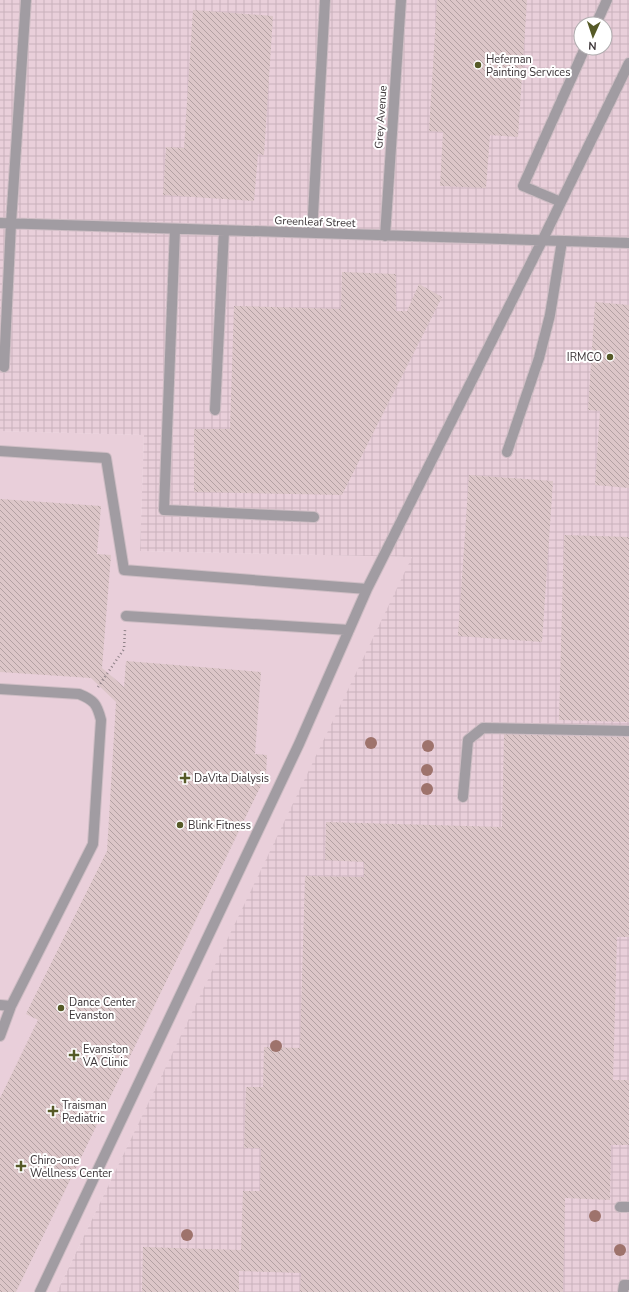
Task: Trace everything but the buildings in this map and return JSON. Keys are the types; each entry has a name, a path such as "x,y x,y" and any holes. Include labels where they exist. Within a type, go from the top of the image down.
{"street":[{"path":"4,367 11,223 26,0"},
{"path":"312,234 325,0"},
{"name":"Grey Avenue","path":"385,236 401,0"},
{"path":"600,16 607,0"},
{"path":"561,202 523,186 581,56"},
{"path":"40,1292 296,751 367,589 542,241 629,63"},
{"name":"Greenleaf Street","path":"0,223 629,243"},
{"path":"175,229 164,510 314,517"},
{"path":"216,410 224,230"},
{"path":"507,452 541,351 550,315 562,241"},
{"path":"0,451 106,458 124,570 367,589"},
{"path":"126,616 349,630"},
{"path":"0,689 79,694 90,699 98,708 100,720 92,844 11,1006 0,1036"},
{"path":"463,797 468,740 483,728 629,731"},
{"path":"0,1005 11,1006"},
{"path":"623,1292 624,1285 629,1285"}],"path":[{"path":"90,699 124,649 126,616"}],"shaded area":[{"path":"0,0 629,0 629,1292 57,1292 412,557 140,551 144,435 0,431"},
{"path":"0,431 144,435 140,551 413,557 57,1292 0,1292"}],"place":[{"name":"Hefernan Painting Services","path":"478,65"},
{"name":"IRMCO","path":"610,357"},
{"name":"DaVita Dialysis","path":"185,778"},
{"name":"Blink Fitness","path":"180,825"},
{"name":"Dance Center Evanston","path":"61,1008"},
{"name":"Evanston VA Clinic","path":"74,1055"},
{"name":"Traisman Pediatric","path":"53,1111"},
{"name":"Chiro-one Wellness Center","path":"21,1166"}]}
